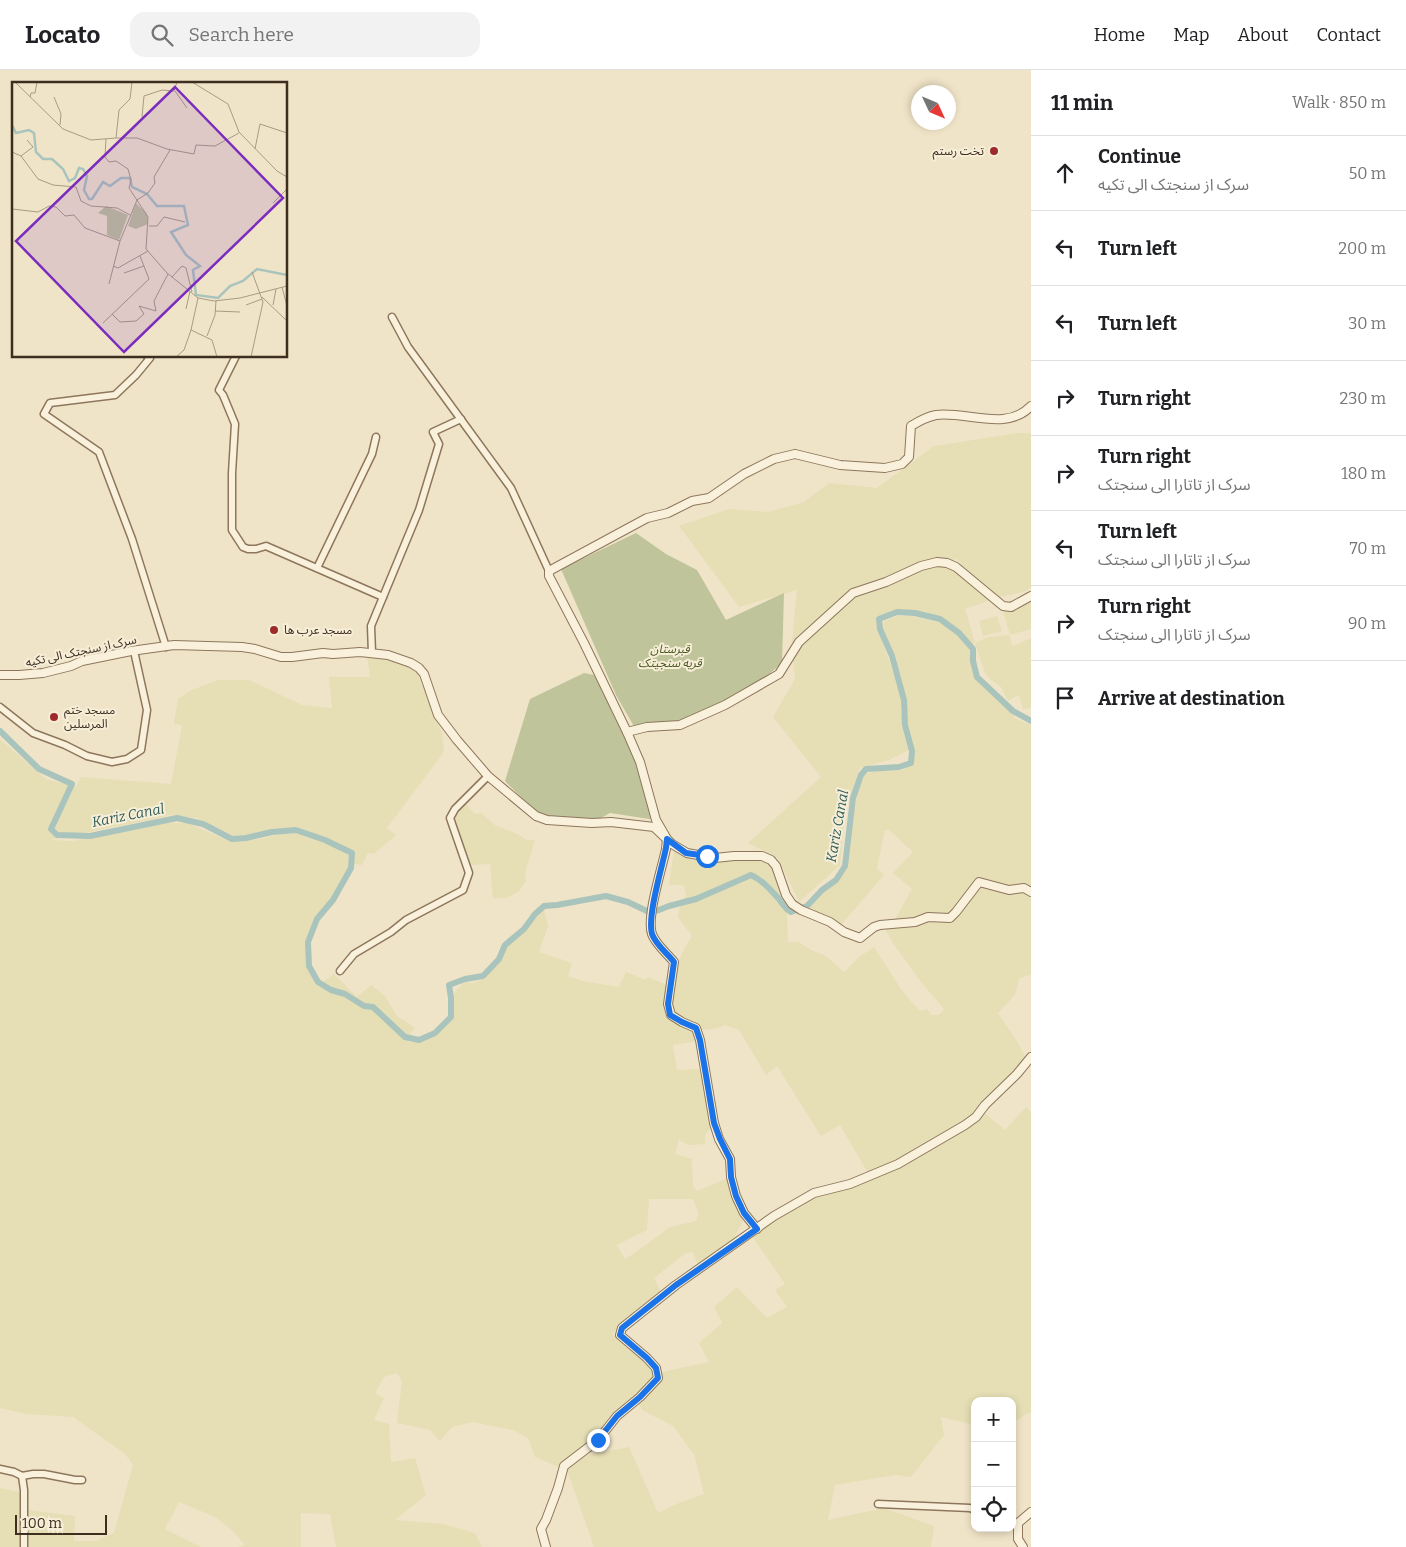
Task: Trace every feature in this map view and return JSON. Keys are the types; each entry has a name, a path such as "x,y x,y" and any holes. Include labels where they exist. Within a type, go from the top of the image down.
{"street":[{"path":"392,317 408,347 511,488 549,572 549,576 584,643 640,762 656,820 667,839 650,921 652,934 656,942 674,962 668,1004 670,1015 696,1028 700,1040 714,1123 730,1159 731,1177 736,1196 744,1213 757,1229"},
{"path":"150,358 136,376 115,395 50,403 44,414 86,445 99,452 132,538 166,647"},
{"path":"235,358 219,390 235,424 232,473 232,530 243,547 256,549 266,546 384,597"},
{"path":"549,572 647,518 668,513 692,501 709,498 744,474 774,459 795,454 840,465 885,468 902,464 909,457 911,426 924,418 938,415 990,419 1013,418 1031,406"},
{"path":"372,654 371,626 419,510 439,444 433,432 461,419"},
{"path":"317,568 372,454 376,437"},
{"path":"627,732 646,727 680,725 725,705 778,674 799,642 853,593 886,582 921,566 937,562 947,563 956,568 1003,606 1011,606 1031,596"},
{"name":"سرک از سنجتک الی تکیه","path":"0,675 43,673 71,666 82,661 134,650 166,647 242,647 281,657 360,652 388,655 411,662 419,668 424,674 438,715 457,740 488,776 536,816 547,820 592,823 611,822 654,827 686,853 715,858 762,856 776,866 786,896 792,904 801,910 830,922 844,932 860,938 874,927 880,925 914,922 928,917 950,918 979,882 1009,890 1024,888 1031,892"},
{"path":"0,707 34,733 87,756 112,762 127,759 140,750 147,710 134,650"},
{"path":"340,971 354,954 391,932 406,920 463,890 468,873 450,818 455,809 488,776"},
{"path":"546,1547 541,1528 558,1488 564,1466 598,1440 617,1416 640,1397 658,1378 656,1368 620,1335 622,1328 676,1285 774,1216 814,1193 850,1184 898,1164 965,1125 976,1117 985,1105 1018,1074 1031,1057"},
{"path":"0,1469 22,1476 44,1474 82,1480"},
{"path":"22,1476 24,1490 24,1547"},
{"path":"878,1504 971,1508"},
{"path":"1016,1526 1031,1512"},
{"path":"1016,1531 1023,1547"}],"shaded area":[{"path":"1018,433 1031,433 1031,587 1026,591 993,599 957,559 894,573 844,597 792,643 797,590 739,607 679,526 729,509 768,512 804,502 829,483 877,488 934,446"},
{"path":"943,565 961,574 991,600 965,609 975,643 971,644 943,618 923,611 877,617 879,632 902,697 896,658 883,629 884,621 898,616 912,616 940,623 961,637 972,651 970,656 976,679 1015,714 1014,718 1031,725 1031,888 1003,885 979,878 956,909 948,914 928,913 909,920 893,923 912,889 893,873 913,852 889,830 885,830 877,868 884,875 841,925 809,908 837,880 846,866 858,789 866,774 875,771 903,770 914,762 914,751 906,708 904,702 900,706 909,750 889,760 860,768 845,813 840,865 799,902 778,858 748,843 821,777 773,717 795,679 792,652 855,597 923,569"},
{"path":"1031,599 1031,629 1010,635 1003,611"},
{"path":"997,616 1002,631 983,636 979,621"},
{"path":"1010,635 1013,646 1031,638 1031,708 1023,709 1019,695 1008,701 1001,687 985,673 975,643 989,637"},
{"path":"367,656 406,665 417,673 442,733 444,752 387,828 396,835 374,854 368,853 362,865 353,864 354,852 298,827 234,836 197,818 168,815 50,840 72,841 168,823 187,823 229,841 261,839 299,832 349,855 350,870 328,903 313,921 306,947 308,969 319,985 334,974 357,997 371,985 385,996 397,1016 415,1028 410,1034 408,1042 425,1041 439,1032 452,1017 452,995 464,982 473,983 482,979 500,960 507,946 525,931 544,909 548,926 539,952 572,963 568,976 583,981 619,987 626,972 646,980 648,977 669,986 666,1009 670,1017 696,1029 698,1041 673,1045 677,1070 703,1069 713,1126 705,1134 705,1144 689,1145 679,1140 675,1154 692,1159 693,1186 697,1191 728,1178 745,1217 735,1236 739,1239 698,1265 693,1252 686,1253 654,1278 661,1292 641,1306 612,1334 652,1368 654,1378 620,1409 595,1437 559,1467 535,1457 528,1438 513,1430 473,1422 452,1427 440,1441 430,1430 397,1423 402,1381 397,1373 384,1377 375,1393 384,1398 374,1420 389,1424 391,1462 415,1458 426,1495 395,1520 443,1524 475,1533 482,1547 336,1547 330,1514 301,1513 301,1547 238,1547 245,1545 233,1531 215,1517 179,1502 165,1529 201,1547 26,1547 28,1510 75,1516 74,1541 96,1541 114,1533 133,1465 125,1454 73,1417 27,1414 0,1408 0,739 46,779 76,787 81,777 171,784 182,726 174,723 178,699 192,690 218,680 249,680 302,705 332,708 329,677 370,677","holes":["649,1199 693,1199 699,1214 696,1221 670,1227 625,1259 617,1245 647,1230"]},
{"path":"464,802 475,814 481,813 495,825 527,840 535,840 525,873 526,881 518,892 506,898 493,898 490,864 469,865 462,853 453,816"},
{"path":"674,850 689,856 758,858 768,861 775,873 778,889 789,906 787,915 788,942 799,942 811,950 826,956 844,972 859,957 874,947 901,989 914,1005 920,1011 927,1009 931,1015 939,1015 944,1009 921,982 894,945 886,930 887,927 922,920 952,919 976,885 1013,894 1023,890 1031,894 1031,974 1019,979 1015,995 998,1013 1027,1060 983,1106 965,1120 893,1163 868,1173 840,1125 821,1136 777,1066 766,1075 739,1030 725,1025 718,1028 701,1030 674,1015 670,1004 676,967 692,936 678,917 681,900 686,896 684,885 669,885"},
{"path":"1026,1107 1031,1112 1031,1413 1016,1420 1016,1397 971,1397 971,1424 941,1417 944,1435 911,1477 896,1475 835,1485 828,1520 884,1508 934,1526 931,1547 594,1547 567,1470 588,1455 629,1447 658,1513 704,1494 694,1453 673,1426 642,1410 637,1400 654,1385 662,1372 709,1362 699,1343 722,1323 714,1307 737,1287 767,1318 787,1307 775,1290 785,1284 752,1236 775,1218 808,1200 847,1189 911,1161 986,1114 1005,1130"},
{"path":"0,1488 20,1492 23,1524 22,1547 0,1547"}],"green space":[{"name":"قبرستان قریه سنجیتک","path":"636,533 666,554 697,570 726,620 784,593 782,663 761,681 688,721 635,728 616,695 561,569"},
{"path":"584,673 594,675 640,752 656,820 610,813 599,819 553,818 533,810 505,781 530,699"}],"waterway":[{"name":"Kariz Canal","path":"0,731 39,769 72,784 51,829 57,835 90,836 177,818 203,824 232,839 296,830 325,840 352,853 351,868 333,900 317,919 308,942 309,966 318,982 331,990 345,994 364,1006 373,1007 405,1037 419,1040 435,1033 451,1017 449,985 465,979 483,976 499,959 505,945 524,929 535,914 544,906 606,896 628,902 651,913 696,899 751,875 766,885 785,908 791,912 807,906 822,890 836,880 845,866 853,798 861,775 866,769 899,767 911,763 912,751 905,725 904,700 892,656 880,629 879,619 897,612 915,613 940,619 959,633 973,649 973,661 977,677 1013,711 1031,721"}],"place":[{"name":"تخت رستم","path":"994,151"},
{"name":"مسجد عرب ها","path":"274,630"},
{"name":"مسجد ختم المرسلین","path":"54,717"}],"route":[{"path":"598,1440 617,1416 640,1397 658,1378 656,1368 620,1335 622,1328 664,1293 757,1229 744,1213 736,1196 731,1177 730,1159 714,1123 700,1040 696,1028 670,1015 668,1004 674,962 656,942 652,934 650,921 667,839 686,853 707,856"}]}
